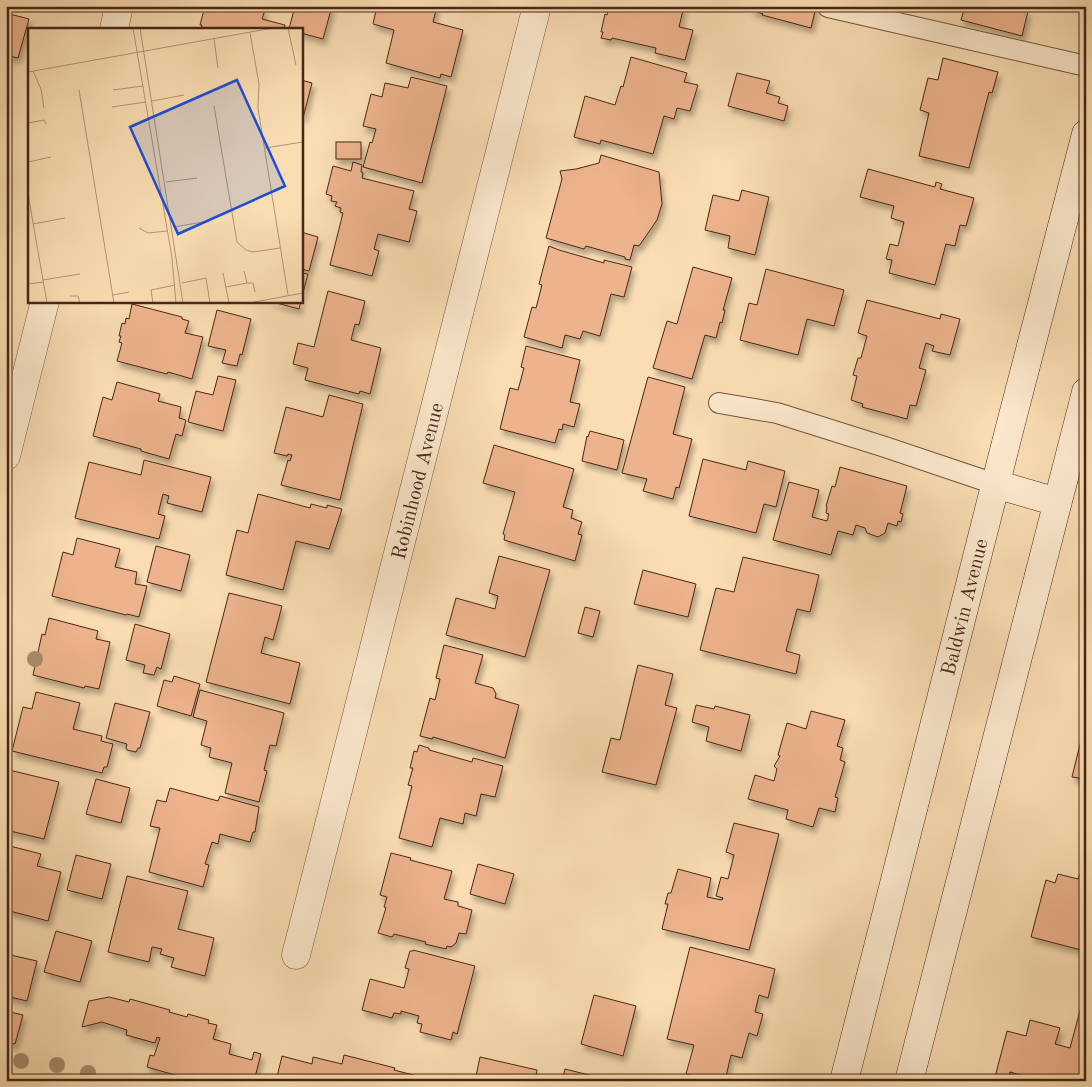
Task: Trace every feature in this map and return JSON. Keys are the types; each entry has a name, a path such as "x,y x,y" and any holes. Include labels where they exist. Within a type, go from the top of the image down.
{"main road":[{"path":"114,28 120,6"},
{"name":"Robinhood Avenue","path":"296,955 537,6"},
{"name":"Baldwin Avenue","path":"844,1081 995,484 1086,134"},
{"path":"6,456 14,394 45,302"},
{"path":"909,1081 1086,392"},
{"path":"995,484 1057,502"}],"lane":[{"path":"828,7 1086,66"},
{"path":"719,403 777,413 995,484"}],"building":[{"path":"205,6 260,6 260,9 265,10 262,19 285,25 284,28 201,28 202,25 200,25"},
{"path":"295,6 332,6 323,39 302,33 302,28 289,28"},
{"path":"377,6 437,6 433,22 463,30 451,77 441,74 440,78 386,63 394,30 373,24"},
{"path":"609,6 684,6 679,27 693,30 685,60 655,53 656,48 612,38 611,40 601,38 605,14 607,15"},
{"path":"752,6 816,7 811,28 762,15 751,10"},
{"path":"965,6 1023,6 1022,10 1028,11 1022,36 961,20"},
{"path":"6,13 29,19 18,58 10,56 6,71"},
{"path":"631,57 687,73 684,82 698,85 690,111 677,108 674,119 664,116 653,154 601,140 600,144 574,137 585,96 615,105 621,86 623,87"},
{"path":"943,58 998,72 992,93 989,92 969,168 919,156 929,113 920,110 928,78 938,80"},
{"path":"737,73 770,81 766,93 780,97 778,103 788,106 784,121 728,106"},
{"path":"411,77 447,86 422,183 363,167 376,129 363,126 371,94 382,97 385,83 408,88"},
{"path":"302,80 312,83 302,118"},
{"path":"336,142 361,142 361,159 336,159"},
{"path":"601,155 659,172 662,204 657,220 639,246 634,245 630,260 586,246 584,249 546,238 562,179 560,171 599,163"},
{"path":"353,162 362,165 362,178 414,191 409,209 417,211 409,242 378,234 374,249 379,251 372,276 330,265 343,213 340,212 341,208 335,206 337,202 331,201 332,196 326,194 333,166 351,171"},
{"path":"868,169 935,187 936,182 942,184 940,189 974,198 966,226 960,225 955,246 946,244 935,285 889,273 892,260 886,259 890,244 898,246 904,222 891,218 894,206 860,197"},
{"path":"742,190 769,197 755,255 728,248 730,236 705,230 713,195 739,201"},
{"path":"302,232 318,237 309,271 302,269"},
{"path":"549,246 604,263 604,260 632,267 624,297 611,294 600,336 583,331 580,339 565,335 562,348 524,337 532,307 536,308 542,285 539,284"},
{"path":"693,267 732,278 723,310 725,310 722,323 720,322 716,338 705,335 692,379 653,368 667,321 677,324"},
{"path":"766,269 844,290 834,326 807,319 798,355 740,340 749,303 757,305"},
{"path":"302,273 308,274 302,296"},
{"path":"328,291 365,301 359,325 355,324 351,340 381,348 370,394 360,391 359,394 305,380 308,368 293,364 298,343 314,347"},
{"path":"867,300 940,319 941,314 960,319 950,355 932,351 934,346 926,343 919,368 926,370 916,406 910,405 907,419 862,407 863,404 851,400 857,376 853,375 858,358 861,358 867,336 858,333"},
{"path":"273,302 301,302 299,309"},
{"path":"132,304 182,317 182,319 189,321 185,333 203,337 192,379 117,361 122,343 119,342 121,336 119,336 122,323 125,324 126,318 129,319"},
{"path":"217,310 251,319 242,355 240,354 237,366 222,363 226,350 208,346"},
{"path":"526,346 580,360 570,402 580,404 574,427 563,424 562,430 559,429 555,443 500,429 510,388 518,390 524,368 521,367"},
{"path":"218,376 236,380 223,431 188,422 196,391 213,395"},
{"path":"648,377 685,387 673,434 692,439 679,488 676,487 673,499 643,491 647,479 622,473"},
{"path":"117,382 160,394 158,401 181,407 179,418 186,420 182,436 176,434 169,459 93,436 103,397 112,400"},
{"path":"329,395 363,404 340,500 281,485 288,460 290,461 292,455 288,454 287,456 274,453 286,407 323,417"},
{"path":"590,431 624,440 617,470 582,461 587,436"},
{"path":"494,445 574,469 563,507 573,510 571,518 582,522 578,534 582,535 575,561 504,540 505,535 503,534 515,492 483,483"},
{"path":"703,459 746,470 748,461 785,471 776,507 764,504 756,533 689,516"},
{"path":"144,460 211,477 202,512 167,503 169,496 163,494 158,514 165,516 159,539 75,518 89,462 141,475"},
{"path":"840,467 907,486 900,513 903,514 901,522 898,521 897,526 888,523 885,533 878,537 867,533 865,528 856,525 853,535 838,531 831,555 773,540 789,482 819,490 812,517 827,521 829,514 826,513 826,506 832,486 835,487"},
{"path":"258,494 310,508 311,504 327,508 327,505 342,509 329,549 296,541 283,590 226,575 237,530 248,533"},
{"path":"77,538 120,549 115,567 137,572 135,584 147,586 139,617 52,596 63,552 73,555"},
{"path":"156,546 190,555 181,591 147,582"},
{"path":"499,556 550,570 525,657 446,635 456,598 495,609 498,596 489,593"},
{"path":"743,557 819,575 810,612 797,609 786,651 800,655 796,674 700,650 716,588 734,592"},
{"path":"643,570 696,584 688,617 634,604"},
{"path":"229,593 282,606 273,640 265,637 261,653 300,663 290,704 206,682"},
{"path":"585,607 600,611 593,637 578,633"},
{"path":"49,618 98,631 96,639 110,642 99,689 85,686 84,688 33,675 42,634 45,635"},
{"path":"135,624 170,634 161,669 157,667 154,675 143,673 145,665 126,660"},
{"path":"444,645 483,655 475,683 493,688 496,694 495,698 519,705 505,758 433,737 432,739 420,736 430,698 435,700 440,679 436,678"},
{"path":"638,665 673,674 665,705 677,708 656,785 602,772 611,738 620,740"},
{"path":"174,676 200,684 191,716 157,706 164,680 172,682"},
{"path":"200,690 284,713 276,746 270,745 264,770 267,771 259,802 225,793 232,763 209,757 211,748 201,745 207,721 193,717"},
{"path":"36,692 80,703 73,729 102,736 101,741 113,744 107,767 104,767 102,773 12,751 23,707 32,709"},
{"path":"115,703 150,712 140,748 136,752 127,750 127,744 106,738"},
{"path":"696,705 714,709 715,706 750,715 741,751 706,741 709,727 692,722"},
{"path":"811,711 845,720 837,746 843,748 840,760 845,762 835,797 838,798 835,812 819,808 813,827 786,819 788,810 748,799 755,775 774,781 777,769 774,766 780,756 778,755 787,723 806,729"},
{"path":"1086,720 1086,779 1072,777"},
{"path":"419,745 429,748 429,750 472,762 473,758 503,766 495,797 481,794 476,816 465,813 463,824 440,818 432,847 399,838 412,786 408,785 413,768 410,768 414,751 417,752"},
{"path":"9,770 59,782 44,839 6,830 6,778"},
{"path":"96,779 130,788 121,823 86,814"},
{"path":"170,788 218,801 220,796 259,807 255,832 253,832 250,842 220,834 218,844 212,842 205,864 209,865 203,887 149,872 160,828 150,826 157,800 166,802"},
{"path":"734,823 779,834 749,950 662,929 668,904 665,904 668,893 671,893 678,869 711,878 707,897 722,900 723,898 716,896 721,877 728,879 734,855 726,852"},
{"path":"6,845 41,854 37,866 61,872 48,921 6,910"},
{"path":"391,853 452,871 444,899 458,902 458,906 472,910 466,934 459,933 456,943 451,947 447,946 446,949 394,934 392,937 378,933 386,908 384,907 387,897 380,895"},
{"path":"76,855 111,864 102,899 67,890"},
{"path":"478,864 514,874 505,904 470,894"},
{"path":"1058,874 1078,879 1080,874 1086,875 1085,951 1031,937 1046,880 1055,883"},
{"path":"127,876 188,891 178,929 214,938 205,976 171,967 174,958 160,954 162,949 152,947 149,962 108,952"},
{"path":"56,931 92,941 80,982 44,972"},
{"path":"690,947 775,969 768,998 759,995 755,1012 763,1014 757,1036 749,1033 742,1058 731,1055 725,1081 714,1081 686,1074 694,1045 667,1039"},
{"path":"413,950 475,966 457,1034 453,1032 451,1040 420,1032 422,1024 417,1023 419,1016 401,1011 401,1014 394,1013 392,1018 362,1010 370,979 404,988 409,969 405,968 410,951"},
{"path":"6,954 37,961 27,1001 6,996"},
{"path":"1086,980 1086,996 1082,995"},
{"path":"594,995 636,1006 623,1056 581,1044"},
{"path":"109,997 129,1002 130,999 170,1010 169,1012 187,1017 188,1014 209,1020 208,1023 217,1025 213,1039 231,1044 229,1054 252,1060 254,1052 261,1054 254,1081 196,1081 147,1067 150,1055 154,1056 160,1038 157,1037 155,1043 126,1035 127,1030 102,1022 82,1027 89,1001"},
{"path":"1081,1007 1086,1008 1085,1081 1042,1081 1010,1072 1008,1081 994,1081 1007,1031 1026,1036 1030,1020 1060,1028 1055,1044 1070,1048"},
{"path":"6,1011 23,1015 15,1044 6,1042"},
{"path":"344,1055 395,1068 394,1070 417,1076 416,1081 276,1081 282,1056 312,1064 313,1057 342,1064"},
{"path":"480,1057 537,1070 535,1081 475,1081"},
{"path":"565,1069 613,1081 562,1081"}]}
